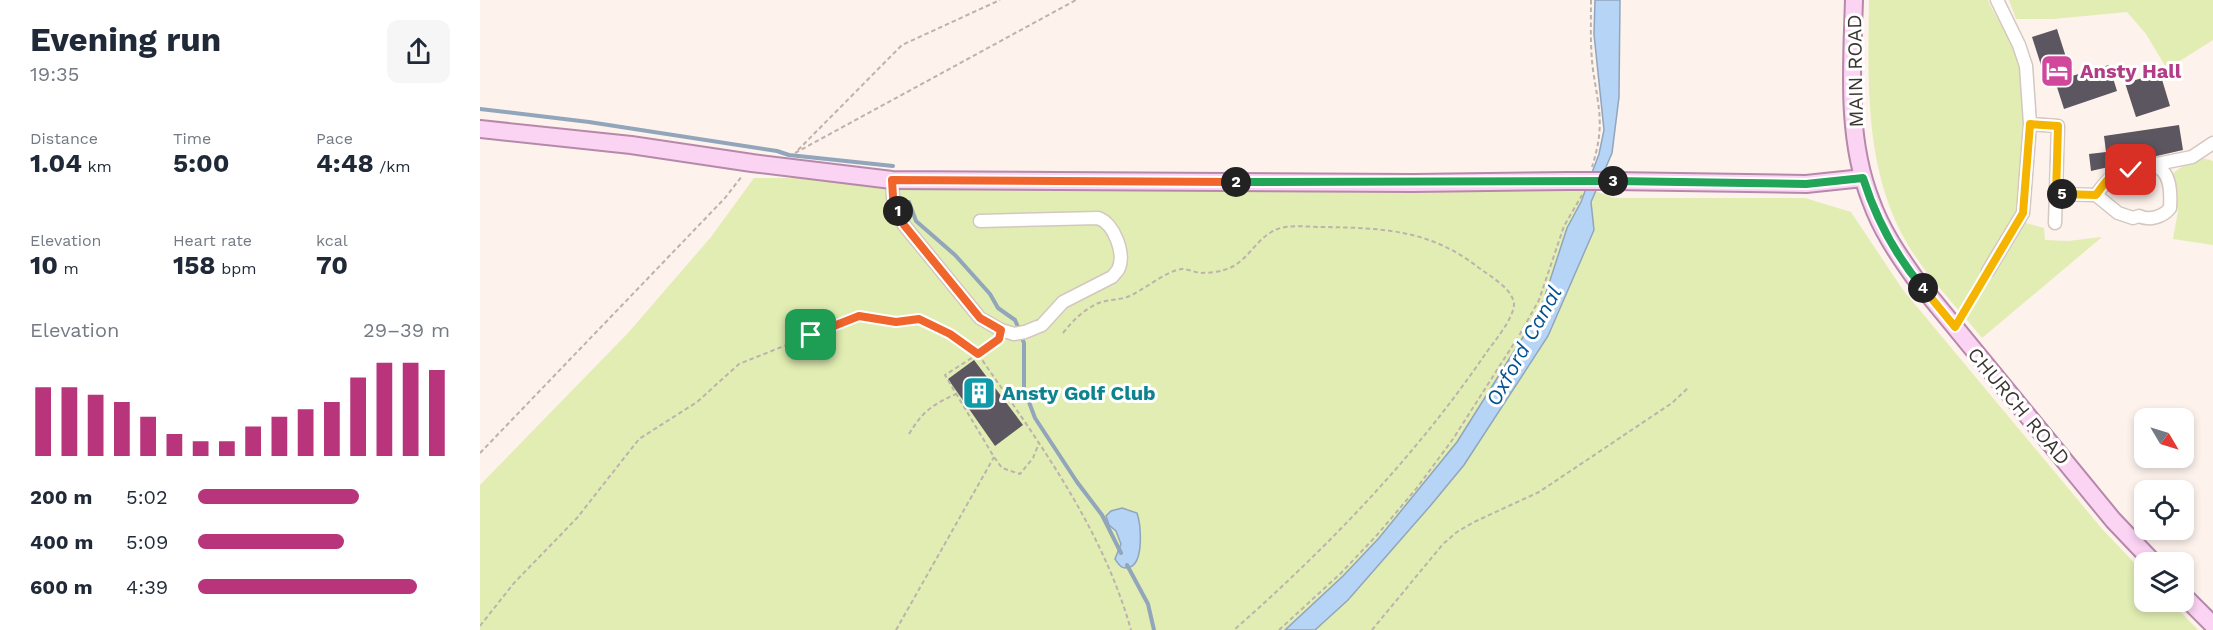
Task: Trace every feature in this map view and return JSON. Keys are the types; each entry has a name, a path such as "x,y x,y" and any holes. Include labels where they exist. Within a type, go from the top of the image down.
{"main road":[{"name":"MAIN ROAD","path":"1854,0 1852,112 1863,178"},
{"path":"480,129 892,180 1413,183 1613,181 1806,184 1863,178"},
{"name":"CHURCH ROAD","path":"1863,178 1871,201 1895,251 1914,277 2113,520 2143,552"},
{"path":"2194,606 2213,625"}],"lane":[{"path":"1988,271 2023,213 2030,124 2026,66 2019,45 1996,0"},
{"path":"2030,124 2058,126 2055,223"},
{"path":"2096,195 2107,178 2115,172 2192,157 2213,143"},
{"path":"2056,194 2096,195 2118,213 2133,218 2139,216 2145,219 2166,213 2170,208 2167,178 2164,171 2152,165"},
{"path":"892,180 893,197 904,225 980,318 1013,332 1042,325 1071,296 1112,277 1118,270 1120,260 1113,234 1110,226 1104,220 1098,218 980,221"}],"path":[{"path":"1000,0 902,45 795,153 1076,0"},
{"path":"1589,173 1601,129 1593,69 1591,0"},
{"path":"480,453 725,198 752,164"},
{"path":"1279,630 1341,573 1377,535 1454,439 1539,300 1564,226 1583,192"},
{"path":"1063,333 1076,317 1093,305 1125,297 1170,273 1182,269 1201,273 1235,267 1262,238 1281,227 1388,229 1422,237 1454,250 1499,283 1512,297 1514,306 1504,327 1465,384 1408,455 1325,545 1280,590 1234,630"},
{"path":"1955,327 1988,271"},
{"path":"480,626 514,583 577,518 639,439 697,402 739,364 859,316 896,322 919,319 950,334 978,354 1071,492 1103,554 1131,630"},
{"path":"1013,332 945,375 1002,468 1020,474 1033,458 1039,443"},
{"path":"1372,630 1443,544 1457,532 1539,492 1672,403 1688,388"},
{"path":"909,434 925,411 956,394"},
{"path":"896,630 994,458"}],"green space":[{"path":"1869,0 1988,0 2015,48 2024,86 2026,133 2019,221 2044,228 2045,240 2068,241 2102,237 1982,338 1934,281 1908,245 1883,187 1876,157 1869,95"},
{"path":"2009,0 2213,0 2213,40 2167,69 2146,34 2127,12 2053,19 2016,19"},
{"path":"2196,156 2213,161 2213,245 2173,239 2178,211 2172,174"},
{"path":"754,178 1568,181 1614,198 1805,198 1851,212 1903,290 2103,530 2134,562 2134,612 2181,612 2198,630 480,630 480,485 628,333 711,237"}],"water":[{"name":"Oxford Canal","path":"1595,0 1620,0 1619,97 1612,153 1591,202 1594,230 1548,336 1464,465 1348,600 1315,630 1285,630 1343,576 1379,538 1457,442 1543,302 1567,228 1581,202 1599,154 1604,130 1594,34"},
{"path":"1122,508 1137,513 1140,526 1138,558 1127,568 1121,566 1115,559 1121,544 1106,516 1111,511"}],"building":[{"name":"Ansty Hall","path":"2057,29 2072,76 2109,65 2117,91 2064,109 2056,84 2048,87 2032,37"},
{"path":"2160,73 2170,106 2136,117 2125,83"},
{"path":"2179,125 2183,150 2091,171 2089,154 2106,152 2104,136"},
{"name":"Ansty Golf Club","path":"974,360 1023,425 995,446 948,379"}],"waterway":[{"path":"480,109 589,122 777,151 789,155 893,166"},
{"path":"909,202 916,221 955,255 990,294 998,308 1015,320 1019,329"},
{"path":"1021,336 1024,343 1024,389 1035,418 1077,482 1102,515 1121,553"},
{"path":"1127,565 1148,604 1154,630"}],"place":[{"name":"Ansty Hall","path":"2057,71"},
{"name":"Ansty Golf Club","path":"979,393"}],"route":[{"path":"811,335 859,316 896,322 919,319 950,334 978,354 999,339 1001,330 980,318 904,225 893,197 892,180 1413,183 1613,181 1806,184 1863,178 1871,201 1895,251 1955,327 2023,213 2030,124 2058,126 2056,194 2096,195 2107,178 2115,172 2131,170"}]}
